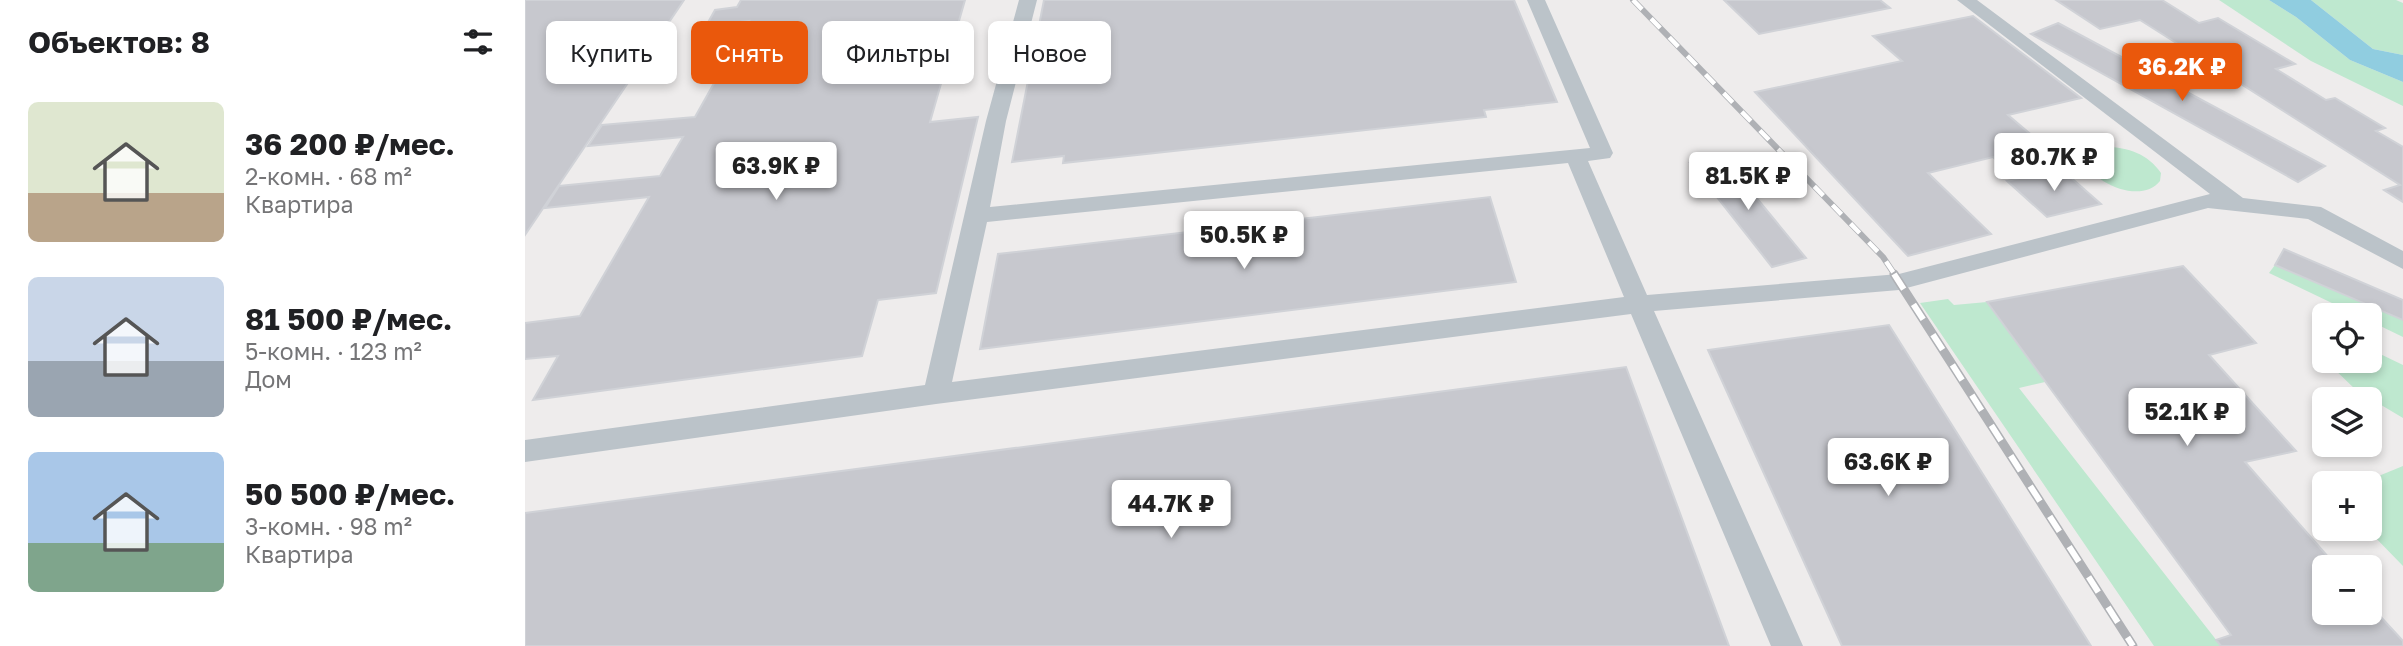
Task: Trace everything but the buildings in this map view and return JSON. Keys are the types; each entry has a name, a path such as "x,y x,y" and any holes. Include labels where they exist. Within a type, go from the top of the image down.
{"lane":[{"path":"936,394 996,121 1028,0"},
{"path":"977,216 1602,153 1536,0"},
{"path":"1966,0 2237,204"},
{"path":"1575,156 1787,646"},
{"path":"525,451 936,394 1638,304 1899,282 2208,201 2313,212 2403,261"}],"green space":[{"path":"2219,0 2269,0 2296,17 2350,60 2403,82 2403,106 2311,61"},
{"path":"2311,0 2396,0 2403,3 2403,55 2373,49"},
{"path":"2122,148 2144,156 2161,173 2160,181 2152,188 2141,191 2130,191 2106,183 2088,168 2083,159 2092,150"},
{"path":"2275,265 2363,303 2332,303 2269,273"},
{"path":"1948,299 1954,305 1987,302 2045,382 2019,388 2221,646 2154,646 1920,303"},
{"path":"2382,311 2403,320 2403,337 2382,327"},
{"path":"2382,355 2403,365 2403,418 2382,405 2382,387 2353,387 2338,373 2382,373"},
{"path":"2403,466 2403,566 2379,541 2382,541 2382,475"}],"water":[{"path":"2269,0 2311,0 2373,49 2403,55 2403,82 2350,60 2296,17"}],"railway":[{"path":"1633,0 1883,257 1895,275"},
{"path":"1894,274 2133,646"}]}
